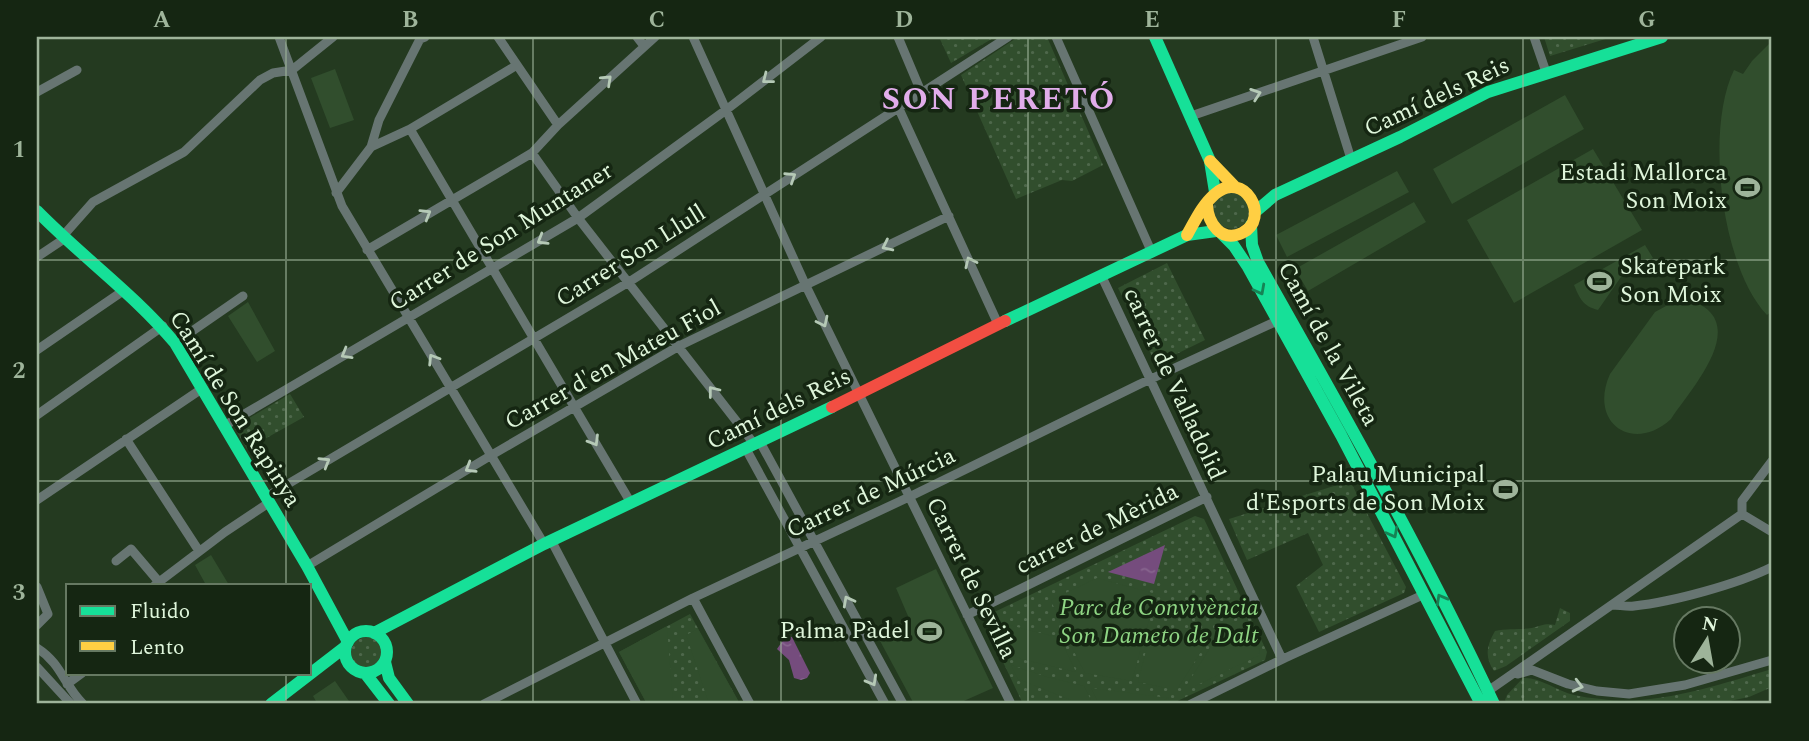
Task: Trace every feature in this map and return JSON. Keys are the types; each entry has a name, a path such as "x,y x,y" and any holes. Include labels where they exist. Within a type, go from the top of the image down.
{"street":[{"path":"279,37 336,193 490,456 548,542 637,704"},
{"path":"37,257 63,238 93,202 184,152 260,80 272,73 292,70 333,37"},
{"path":"498,37 558,125"},
{"path":"637,37 644,46"},
{"path":"367,250 532,153 558,125 655,37"},
{"name":"Carrer de Sevilla","path":"692,37 806,286 1012,704"},
{"name":"Carrer de Son Muntaner","path":"224,426 578,218 821,37"},
{"path":"898,37 922,94"},
{"name":"Carrer Son Llull","path":"157,584 268,499 450,387 629,282 1008,37"},
{"path":"1056,37 1152,253"},
{"path":"1155,37 1209,161 1215,192"},
{"path":"1313,37 1351,159"},
{"path":"1191,116 1422,37"},
{"path":"1534,37 1546,72"},
{"name":"Camí dels Reis","path":"1255,212 1275,195 1399,138 1488,92 1662,37"},
{"path":"336,193 371,147 379,120 422,38"},
{"path":"371,147 410,128 517,65"},
{"path":"37,92 78,70"},
{"path":"899,109 998,324"},
{"path":"410,128 631,503"},
{"path":"532,153 578,218 754,445 815,541 903,704"},
{"path":"1209,161 1235,187 1248,193 1255,205 1251,225 1236,235 1219,233 1208,220 1207,205 1221,188 1235,187"},
{"name":"Camí dels Reis","path":"1248,193 1275,195"},
{"name":"Camí dels Reis","path":"1187,235 1207,205"},
{"name":"Camí de Son Rapinya","path":"37,211 63,238 163,326 203,388 307,566 339,623 347,644"},
{"name":"Carrer d'en Mateu Fiol","path":"307,566 679,346 948,216"},
{"name":"Camí de la Vileta","path":"1251,225 1252,245 1258,262 1350,425 1488,691 1484,704"},
{"name":"Camí dels Reis","path":"374,633 548,542 754,445 998,324 1187,235 1219,233"},
{"name":"Camí de la Vileta","path":"1219,233 1234,246 1248,267 1484,704"},
{"name":"carrer de Valladolid","path":"1102,277 1282,659"},
{"path":"37,350 123,291"},
{"path":"175,343 243,296"},
{"name":"Carrer de Múrcia","path":"484,704 693,598 1276,321"},
{"path":"37,415 163,326"},
{"path":"37,500 203,388"},
{"path":"127,439 199,551"},
{"path":"754,445 799,548 885,704"},
{"path":"1742,514 1742,501 1772,461"},
{"name":"carrer de Mèrida","path":"967,614 1207,497"},
{"path":"1488,691 1742,514"},
{"path":"1742,514 1772,532"},
{"path":"116,561 131,549 157,584"},
{"path":"1611,605 1633,606 1680,596 1734,582 1772,567"},
{"path":"37,587 48,614 37,625"},
{"path":"1191,704 1425,594"},
{"path":"693,598 750,704"},
{"path":"339,623 360,632 374,633 385,644 385,662 389,678 408,704"},
{"path":"385,644 393,625"},
{"path":"312,674 360,632"},
{"path":"347,644 346,660 350,666"},
{"path":"37,648 51,657 72,693 83,704"},
{"path":"331,660 365,673 389,704"},
{"path":"1513,675 1532,670 1587,689 1629,694 1685,685 1772,660"},
{"path":"365,673 377,670 385,662"},
{"path":"37,667 71,704"},
{"path":"67,684 81,674"},
{"path":"271,704 312,674"}],"green space":[{"path":"939,37 995,37 951,63"},
{"path":"1018,37 1047,37 1103,165 1072,181 1062,180 1016,199 961,75"},
{"path":"1544,37 1612,37 1550,56"},
{"name":"Estadi Mallorca Son Moix","path":"1772,41 1772,311 1767,315 1751,293 1738,265 1729,232 1722,197 1720,126 1725,95 1734,70 1743,74"},
{"path":"335,69 354,120 330,128 311,78"},
{"path":"1565,95 1584,129 1452,204 1433,169"},
{"path":"1593,149 1642,230 1514,303 1467,220"},
{"path":"1397,171 1409,192 1287,257 1276,235"},
{"path":"1228,190 1247,198 1251,215 1241,226 1234,229 1219,225 1212,215 1214,201"},
{"path":"1414,202 1426,222 1308,291 1295,269"},
{"name":"Skatepark Son Moix","path":"1645,245 1653,258 1621,277 1598,310 1583,301 1574,285"},
{"path":"1167,263 1205,340 1156,364 1118,288"},
{"path":"1677,300 1690,301 1708,310 1716,322 1718,335 1714,350 1708,365 1671,419 1657,429 1642,434 1629,433 1618,428 1605,407 1605,391 1610,374 1655,312"},
{"path":"248,302 275,351 257,362 228,316"},
{"path":"290,394 304,417 247,449 234,427"},
{"path":"1350,481 1406,587 1404,593 1319,632 1296,586 1323,565 1308,533 1247,560 1229,519"},
{"name":"Parc de Convivència Son Dameto de Dalt","path":"1195,516 1204,519 1267,652 1265,660 1171,704 1023,704 985,624 986,616"},
{"path":"211,555 228,584 205,584 195,565"},
{"name":"Palma Pàdel","path":"936,569 993,688 957,704 914,704 879,639 911,623 896,588"},
{"path":"1097,578 1156,594 1145,635 1071,631 1069,627 1061,625 1051,600"},
{"path":"1560,608 1570,613 1570,621 1506,666 1494,671 1488,651 1495,631 1555,625"},
{"path":"690,614 740,704 647,704 619,652"},
{"path":"1245,618 1260,651 1258,656 1195,686 1186,686 1224,626"},
{"path":"997,622 1060,638 1076,672 1021,659 1003,649 994,631"},
{"path":"667,626 673,704 647,704 619,652"},
{"path":"1216,628 1178,688 1138,682 1148,643"},
{"path":"698,629 740,704 709,704 686,635"},
{"path":"367,637 379,641 383,653 379,665 367,669 355,665 351,653 355,641"},
{"path":"1068,640 1142,644 1132,681 1085,673"},
{"path":"1011,665 1084,686 1093,704 1081,704 1018,679"},
{"path":"1772,669 1772,687 1749,697 1715,704 1508,704 1505,700 1523,678 1536,680 1574,695 1621,701 1687,693"},
{"path":"335,681 351,704 315,704 317,703 313,696"},
{"path":"1091,688 1169,698 1156,704 1099,704"}],"water":[{"path":"1165,545 1154,584 1108,572"},
{"path":"786,636 792,637 810,673 807,678 794,678 789,660 777,649"}],"traffic: fast":[{"path":"1155,37 1210,161 1215,192"},
{"path":"1255,212 1275,195 1400,137 1488,92 1662,37"},
{"path":"37,211 142,308 175,343 307,566 348,642"},
{"path":"1251,225 1252,245 1258,262 1410,536 1494,704"},
{"path":"1005,321 1187,235 1216,231"},
{"path":"1222,234 1248,267 1341,435 1481,704"},
{"path":"374,633 544,544 832,407"},
{"path":"366,631 381,637 387,652 381,667 366,673 351,667 345,652 351,637 366,631"},
{"path":"312,672 345,647"},
{"path":"385,662 389,678 408,704"},
{"path":"365,673 389,704"},
{"path":"271,704 310,674"}],"traffic: slow":[{"path":"1210,161 1235,187"},
{"path":"1187,235 1206,203 1226,188 1236,187 1244,191 1251,198 1255,217 1251,226 1242,233 1228,235 1217,230 1207,205"}],"traffic: jam":[{"path":"832,407 1005,321"}],"place":[{"name":"Estadi Mallorca Son Moix","path":"1747,187"},
{"name":"Skatepark Son Moix","path":"1600,281"},
{"name":"Palau Municipal d'Esports de Son Moix","path":"1505,489"},
{"name":"Palma Pàdel","path":"930,631"}],"district":[{"name":"SON PERETÓ","path":"999,99"}]}
